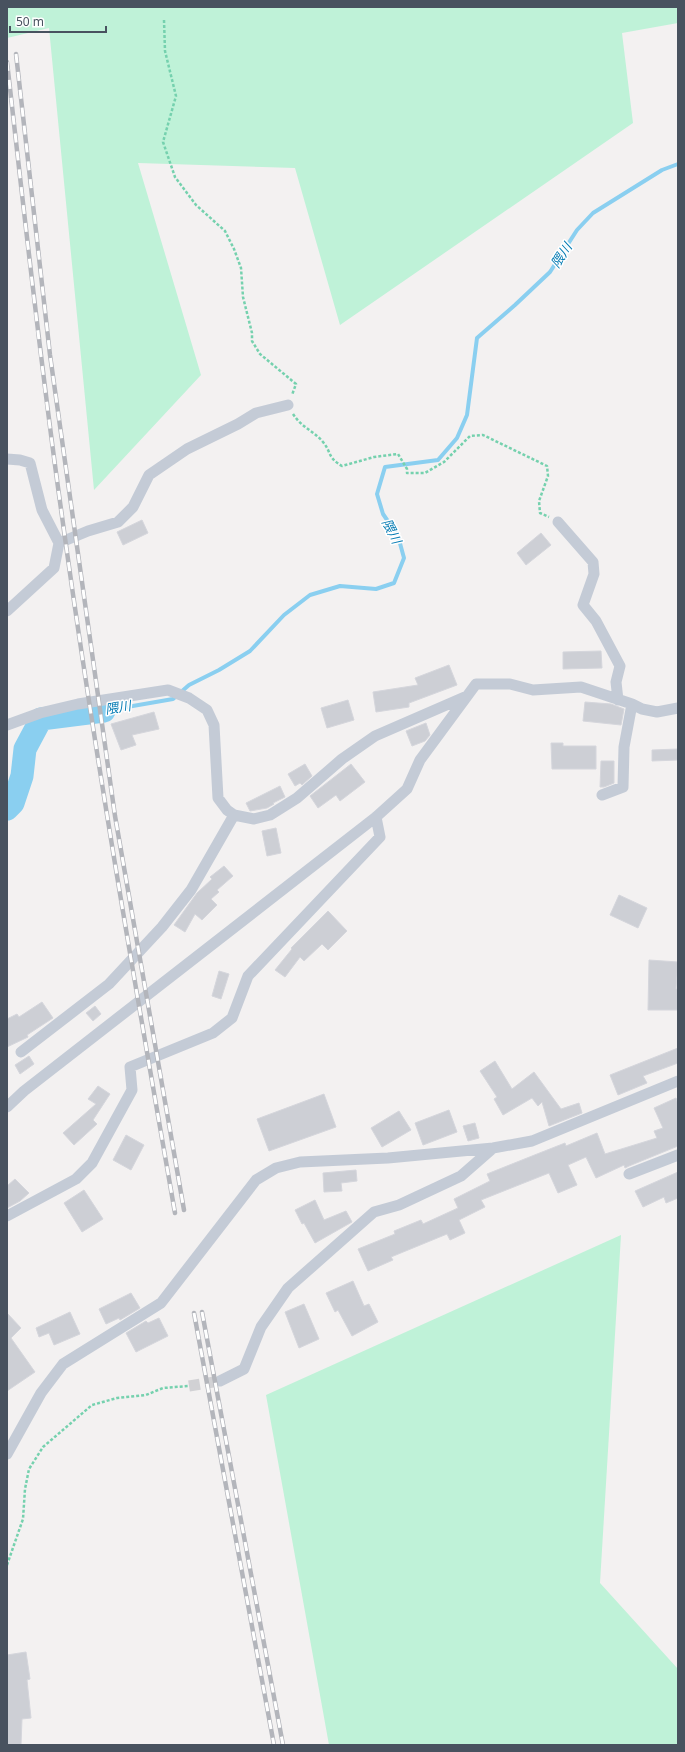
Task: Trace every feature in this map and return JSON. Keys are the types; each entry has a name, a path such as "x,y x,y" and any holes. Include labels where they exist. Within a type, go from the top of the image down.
{"street":[{"path":"59,543 88,531 118,522 133,507 149,475 187,448 238,424 256,413 288,405"},
{"path":"7,459 20,460 30,463 42,510 59,543 54,568 7,611"},
{"path":"558,522 593,562 594,574 583,605 596,621 620,666 616,682 618,700"},
{"path":"7,1107 24,1091 376,817 407,789 420,760 476,684 510,684 533,690 581,687 632,704 642,709 657,712 678,708"},
{"path":"7,725 40,713 78,704 168,690 189,698 207,710 214,726 218,798 227,810 234,815 254,819 270,815 297,798 342,759 375,736 467,696"},
{"path":"602,795 623,787 624,747 632,704"},
{"path":"21,1052 109,984 162,927 191,890 234,815"},
{"path":"7,1216 76,1179 92,1163 132,1090 130,1067 213,1033 232,1018 248,976 380,837 376,817"},
{"path":"7,1454 41,1393 63,1364 161,1303 256,1180 276,1168 300,1162 388,1158 493,1148 532,1142 678,1081"},
{"path":"220,1381 244,1369 261,1327 288,1288 374,1212 399,1205 461,1176 493,1148"},
{"path":"629,1174 678,1155"}],"path":[{"path":"164,20 165,51 176,96 163,142 175,177 196,205 225,231 234,249 241,268 243,296 252,333 252,341 260,354 296,384 288,405 299,423 323,442 332,460 342,466 374,457 398,454 407,469 407,473 425,473 444,462 470,436 483,435 547,466 548,476 539,501 540,513 558,522"},
{"path":"7,1565 23,1519 25,1489 29,1469 44,1447 92,1405 117,1398 146,1395 163,1388 189,1386"}],"green space":[{"path":"7,7 678,7 678,23 622,33 633,123 340,325 295,168 138,163 201,375 94,490 49,28 7,38"},
{"path":"621,1235 600,1583 678,1669 678,1745 329,1745 266,1395"}],"building":[{"path":"142,520 148,533 123,545 117,532"},
{"path":"541,533 551,545 526,565 517,553"},
{"path":"601,651 602,668 563,669 563,652"},
{"path":"449,665 457,685 409,703 409,707 376,712 373,692 418,685 415,678"},
{"path":"348,700 354,720 327,728 321,708"},
{"path":"585,702 611,704 624,709 621,725 583,721"},
{"path":"154,712 159,729 132,735 136,745 121,750 111,724"},
{"path":"426,723 430,735 425,741 412,746 406,731"},
{"path":"551,743 563,743 563,746 596,746 596,769 552,769"},
{"path":"678,749 678,760 652,761 652,750"},
{"path":"601,761 614,761 614,783 604,787 600,787"},
{"path":"305,764 312,776 302,785 300,783 295,786 288,774"},
{"path":"351,764 365,782 340,801 336,795 318,808 310,796"},
{"path":"280,786 285,797 267,808 250,811 246,803"},
{"path":"276,828 281,853 267,856 262,831"},
{"path":"224,866 233,876 217,890 219,892 211,899 217,905 202,920 195,914 185,932 174,925 197,893 212,879 210,877"},
{"path":"619,895 647,908 638,928 610,915"},
{"path":"328,911 347,931 328,950 322,944 304,961 300,957 285,977 275,970 292,949 291,948"},
{"path":"649,960 678,962 676,989 678,989 678,1010 648,1010"},
{"path":"219,971 229,974 221,999 212,996"},
{"path":"42,1002 53,1018 27,1035 28,1037 7,1047 7,1019 17,1014 19,1017"},
{"path":"95,1006 101,1014 93,1021 86,1013"},
{"path":"678,1048 678,1063 643,1076 647,1083 618,1095 610,1075"},
{"path":"29,1056 34,1064 20,1074 15,1065"},
{"path":"495,1061 512,1089 534,1072 561,1109 579,1103 582,1113 549,1126 542,1102 538,1106 532,1098 503,1115 494,1099 497,1097 480,1071"},
{"path":"98,1086 110,1094 93,1120 97,1124 74,1145 63,1133 96,1104 88,1099"},
{"path":"324,1094 336,1127 269,1151 257,1119"},
{"path":"676,1098 678,1104 678,1146 625,1168 624,1165 596,1178 586,1157 568,1165 577,1185 558,1193 549,1173 481,1200 485,1207 459,1220 465,1233 450,1240 447,1234 391,1257 393,1260 368,1271 358,1249 395,1234 394,1231 421,1220 423,1224 458,1208 454,1199 490,1181 487,1174 565,1143 566,1146 597,1133 605,1154 657,1138 654,1131 663,1128 654,1108"},
{"path":"449,1110 457,1132 423,1145 415,1123"},
{"path":"399,1111 411,1130 382,1147 371,1128"},
{"path":"475,1123 479,1138 468,1141 463,1126"},
{"path":"126,1135 144,1145 131,1170 113,1160"},
{"path":"356,1170 357,1181 341,1183 342,1191 324,1192 323,1173"},
{"path":"678,1172 678,1198 666,1203 664,1197 643,1207 635,1191"},
{"path":"15,1179 29,1193 20,1201 7,1208 7,1186"},
{"path":"84,1190 103,1219 82,1232 64,1203"},
{"path":"315,1200 324,1220 346,1211 352,1222 315,1243 304,1223 302,1224 295,1210"},
{"path":"353,1281 364,1306 369,1304 378,1322 352,1336 338,1310 335,1312 326,1293"},
{"path":"131,1293 140,1308 120,1320 119,1318 106,1324 99,1309"},
{"path":"304,1304 319,1339 299,1348 285,1312"},
{"path":"70,1312 80,1334 54,1345 49,1333 39,1337 36,1328"},
{"path":"7,1313 21,1328 11,1338 35,1372 7,1391"},
{"path":"159,1318 168,1336 136,1352 126,1333 146,1321 148,1323"},
{"path":"26,1652 30,1679 27,1680 31,1718 22,1719 21,1745 7,1745 7,1655"}],"waterway":[{"name":"隈川","path":"104,711 173,699 189,685 219,670 250,651 284,615 310,595 340,586 376,589 394,583 404,558 398,536 383,514 377,494 385,467 438,460 457,438 467,415 477,338 550,272 577,230 593,213 662,170 678,164"},
{"name":"隈川","path":"7,809 13,803 22,776 25,749 41,719 104,711"}],"tunnel":[{"path":"189,1386 220,1381"}],"railway":[{"path":"16,54 50,355 115,816 184,1210"},
{"path":"7,62 32,286 73,597 144,1037 175,1213"},
{"path":"202,1312 283,1745"},
{"path":"194,1313 274,1745"}]}
